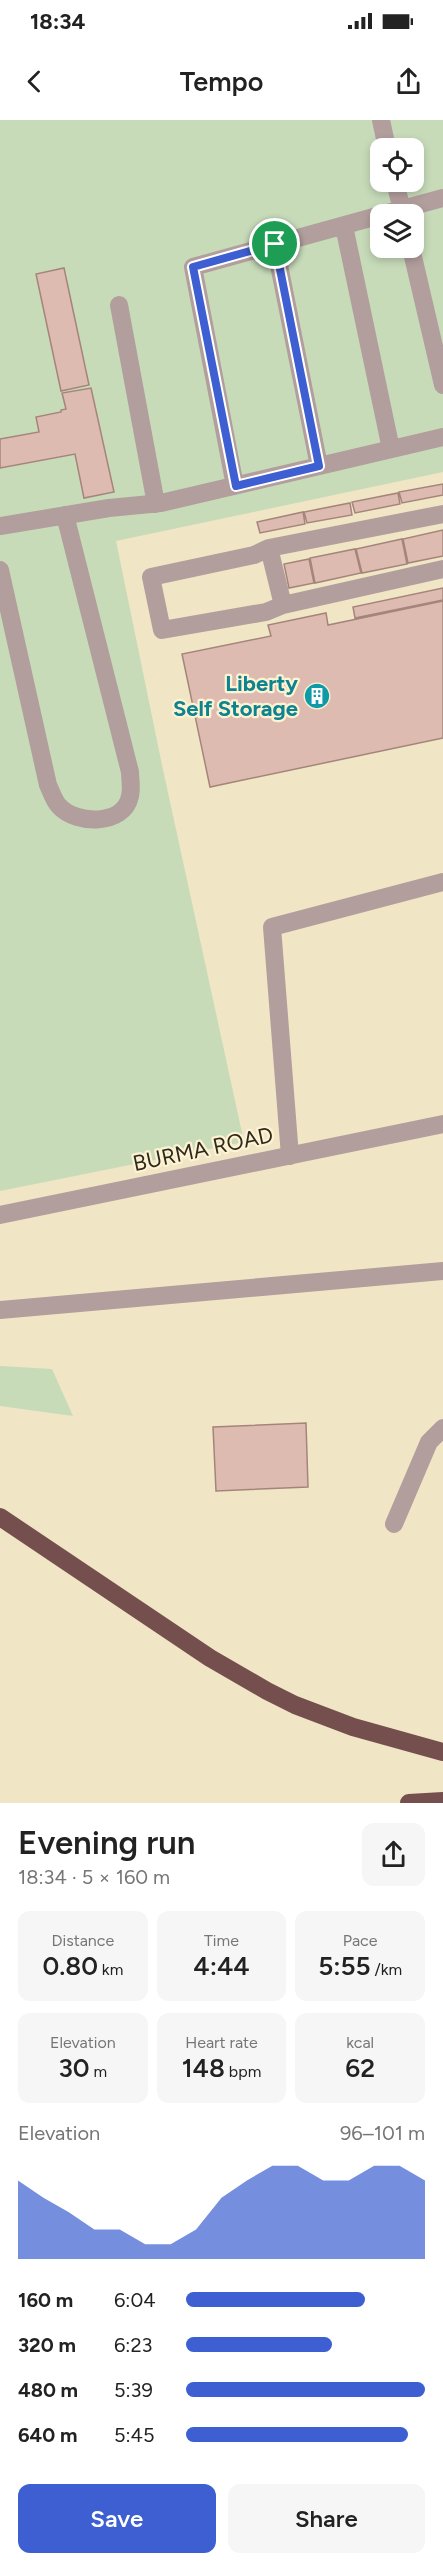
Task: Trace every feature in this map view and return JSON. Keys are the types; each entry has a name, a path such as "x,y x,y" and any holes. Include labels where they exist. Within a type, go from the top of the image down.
{"highway":[{"path":"0,1517 210,1658 267,1691 295,1705 353,1727 443,1752"},
{"path":"409,1803 443,1801"}],"street":[{"path":"381,120 385,138"},
{"path":"424,204 443,198"},
{"path":"236,486 193,267 370,220"},
{"path":"344,226 391,449"},
{"path":"275,244 319,466"},
{"path":"413,258 443,385"},
{"path":"119,305 156,504"},
{"path":"0,526 156,504 443,437"},
{"path":"443,514 269,548 254,555 151,577 162,630 266,612 283,605 443,569"},
{"path":"0,570 48,785 59,807 80,818 102,820 120,813 130,797 130,772 66,515"},
{"path":"269,548 283,605"},
{"path":"290,1156 272,927 443,882"},
{"name":"BURMA ROAD","path":"0,1215 443,1124"},
{"name":"BURMA ROAD","path":"415,1130 443,1133"},
{"path":"0,1310 443,1270"},
{"path":"394,1524 429,1442 443,1428"}],"green space":[{"path":"0,120 443,120 443,472 116,541 244,1142 0,1191"},
{"path":"0,1366 52,1369 73,1416 0,1406"}],"building":[{"path":"64,268 89,385 61,391 36,274"},
{"path":"91,388 114,492 84,498 75,454 0,468 0,439 39,432 36,417 66,409 62,393"},
{"path":"443,484 443,495 402,503 399,492"},
{"path":"398,493 400,504 355,513 352,502"},
{"path":"350,503 352,515 307,523 304,512"},
{"path":"303,512 305,524 260,533 257,522"},
{"path":"443,530 443,556 408,563 403,539"},
{"path":"402,539 407,564 362,573 356,549"},
{"path":"355,549 361,573 315,583 310,558"},
{"path":"309,559 314,583 289,588 284,564"},
{"path":"443,588 443,600 355,618 353,607"},
{"name":"Liberty Self Storage","path":"443,601 443,738 210,787 182,654 271,636 268,625 326,613 328,625"},
{"path":"306,1423 308,1487 216,1491 213,1427"}],"place":[{"name":"Liberty Self Storage","path":"317,696"}],"route":[{"path":"275,244 319,466 236,486 193,267 275,244"}]}
